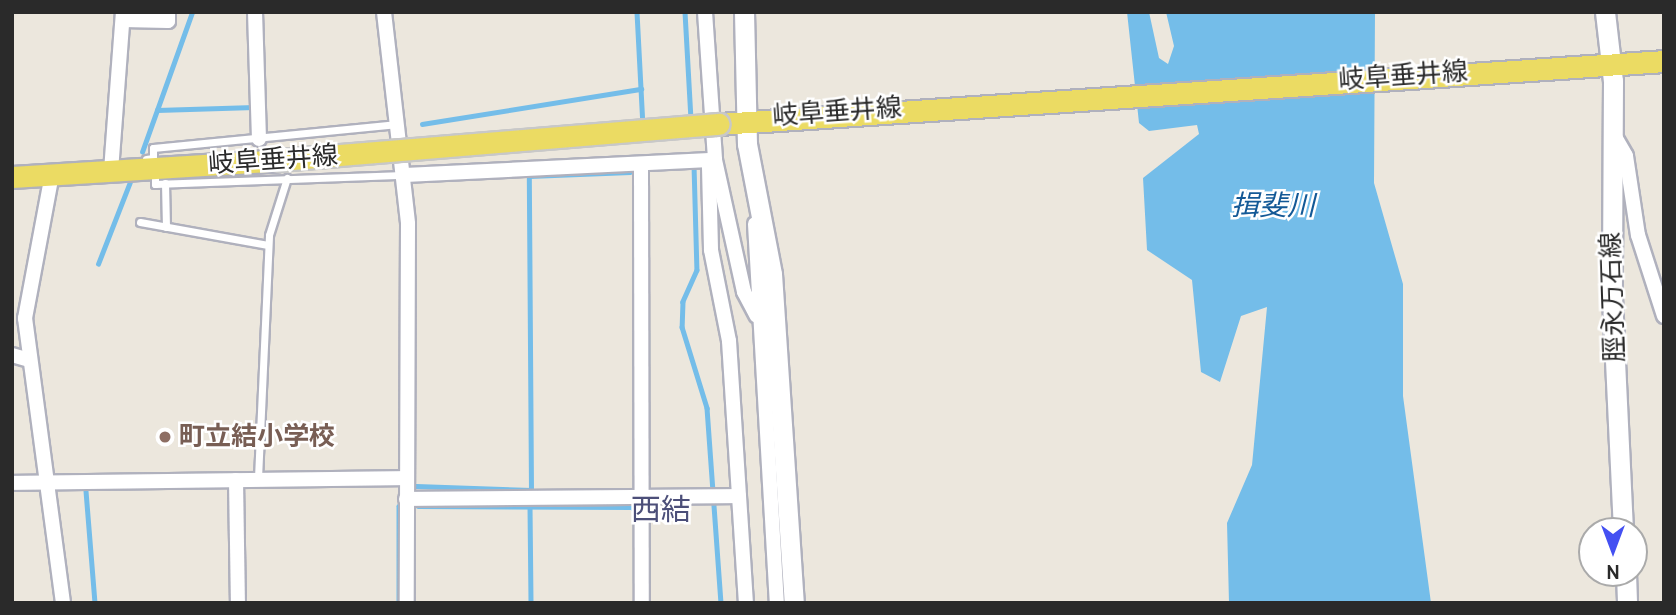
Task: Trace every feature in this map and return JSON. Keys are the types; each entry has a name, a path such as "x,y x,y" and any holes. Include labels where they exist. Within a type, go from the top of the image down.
{"main road":[{"path":"744,12 753,118 755,202 772,274 794,603"},
{"name":"脛永万石線","path":"1605,12 1603,64 1614,135 1612,298 1622,517"},
{"name":"岐阜垂井線","path":"12,177 111,166 160,176 283,169 719,124 753,118 1664,61"}],"street":[{"path":"111,166 123,16 168,21 168,12"},
{"path":"255,12 259,139"},
{"path":"384,12 405,175 407,603"},
{"path":"705,12 715,160 744,292 759,320"},
{"path":"1614,135 1626,156 1638,235 1664,316"},
{"path":"405,175 715,160"},
{"path":"715,160 709,167 711,250 729,341 746,603"},
{"path":"641,165 642,603"},
{"path":"52,174 25,318 63,603"},
{"path":"755,202 759,320 778,603"},
{"path":"12,355 29,360"},
{"path":"12,483 406,478"},
{"path":"236,480 238,603"},
{"path":"406,499 642,500 739,496"}],"lane":[{"path":"111,166 153,158 153,148 399,124"},
{"path":"258,478 268,245 283,169 405,175"},
{"path":"160,176 166,227"},
{"path":"140,222 268,245"}],"water":[{"name":"揖斐川","path":"1127,12 1149,12 1159,58 1168,64 1174,46 1166,12 1375,12 1374,183 1403,284 1403,396 1431,603 1229,603 1227,523 1252,465 1267,307 1241,316 1220,382 1201,372 1192,280 1147,250 1143,178 1199,134 1197,125 1149,131 1139,123"}],"waterway":[{"path":"142,152 192,12"},
{"path":"637,12 643,126"},
{"path":"685,12 691,120"},
{"path":"422,124 641,89"},
{"path":"157,110 254,107"},
{"path":"694,165 697,270 683,302 682,327 707,408 721,603"},
{"path":"416,486 531,490 529,176 630,172"},
{"path":"98,264 130,182"},
{"path":"86,491 95,603"},
{"path":"399,506 399,603"},
{"path":"418,506 632,507 637,513"},
{"path":"530,506 531,603"}],"place":[{"name":"町立結小学校","path":"165,437"}],"district":[{"name":"西結","path":"661,510"}]}
